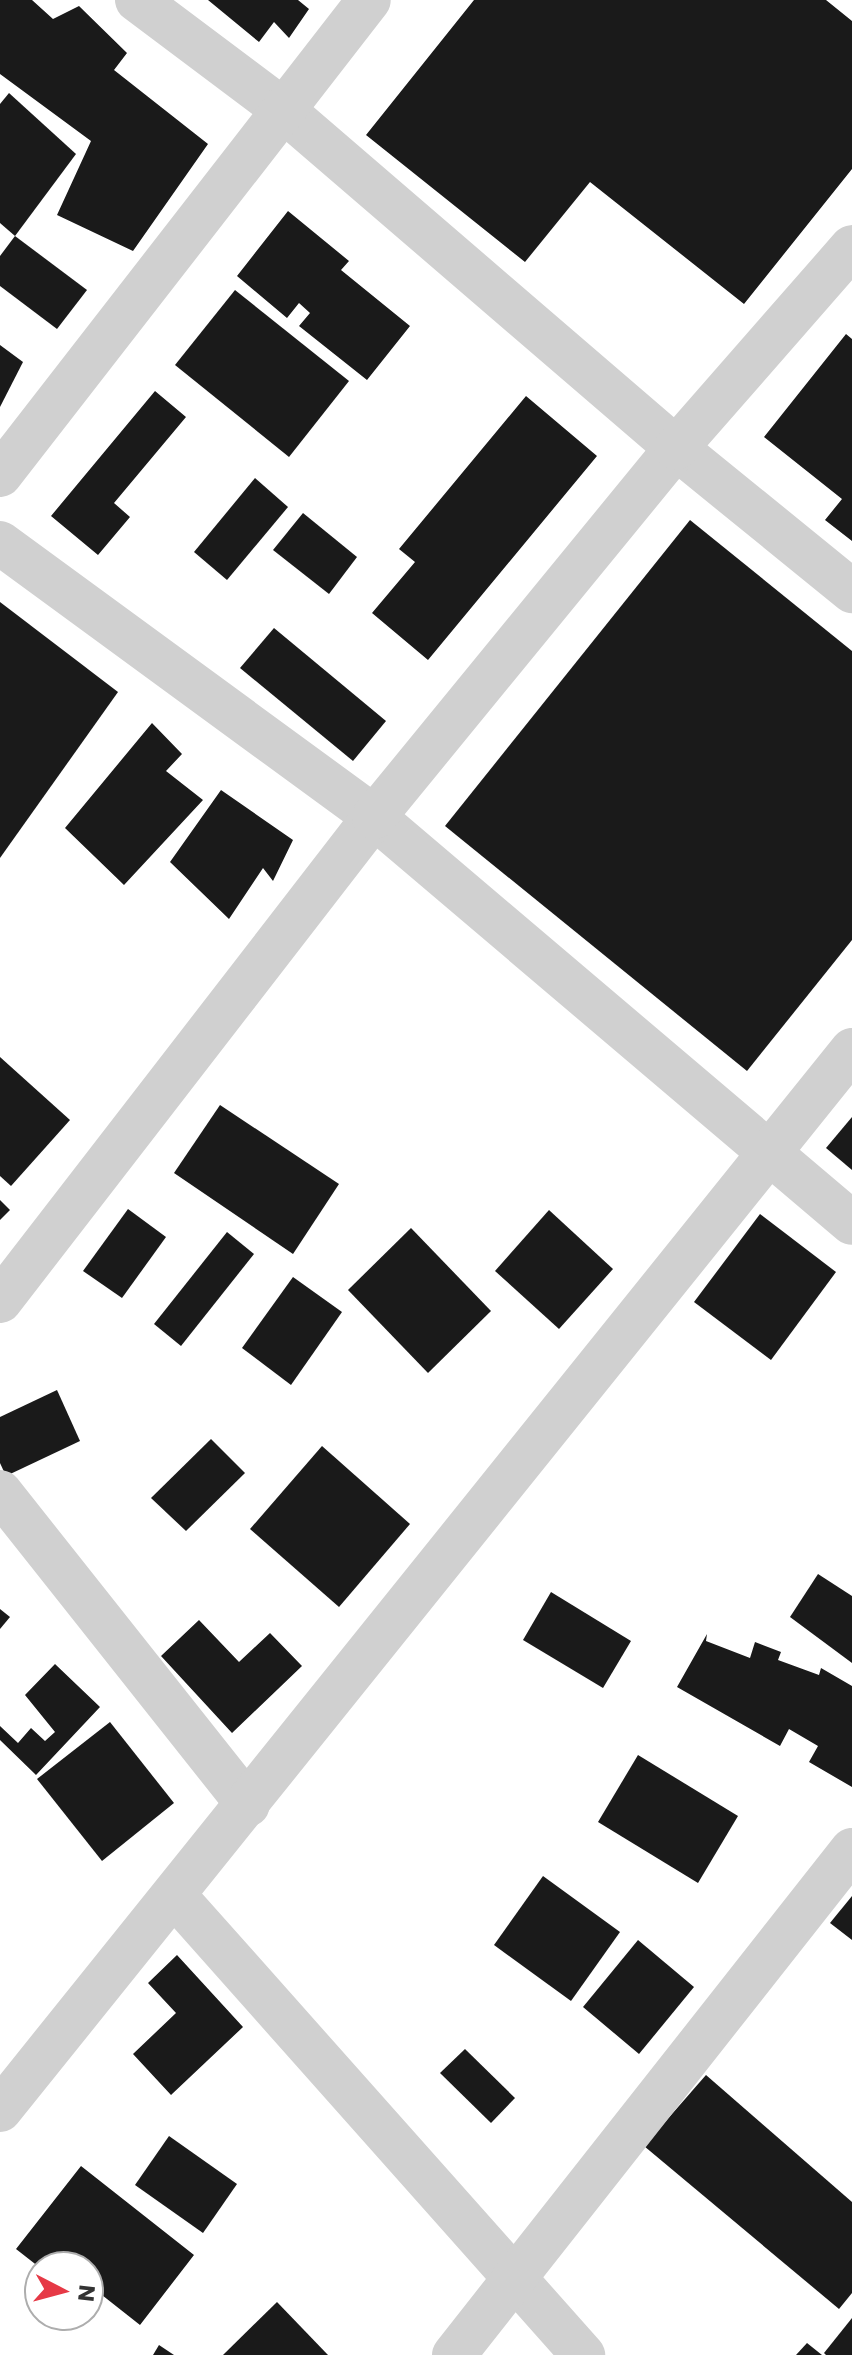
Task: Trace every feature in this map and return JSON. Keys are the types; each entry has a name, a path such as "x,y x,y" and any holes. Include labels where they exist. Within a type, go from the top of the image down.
{"street":[{"path":"137,0 282,109 676,448 852,591"},
{"path":"0,475 369,0"},
{"path":"0,1301 374,817 676,448 852,247"},
{"path":"0,543 374,817 768,1155 852,1223"},
{"path":"0,2110 852,1050"},
{"path":"0,1492 248,1805"},
{"path":"454,2355 852,1850"},
{"path":"174,1895 583,2355"}],"building":[{"path":"0,0 32,0 53,19 79,6 127,53 114,70 208,144 133,251 57,215 91,141 0,74"},
{"path":"208,0 298,0 309,9 289,38 274,22 259,42"},
{"path":"474,0 826,0 852,21 852,169 744,304 590,182 525,262 366,135"},
{"path":"9,93 76,154 15,236 0,223 0,104"},
{"path":"288,211 349,261 341,270 410,326 367,380 299,326 310,313 299,303 287,318 237,276"},
{"path":"15,236 87,290 57,329 0,286 0,256"},
{"path":"235,290 349,381 289,457 175,365"},
{"path":"846,334 852,339 852,541 825,520 842,499 764,437"},
{"path":"0,345 23,362 0,407"},
{"path":"155,391 186,417 114,503 130,517 98,555 51,516"},
{"path":"526,396 597,456 428,660 372,613 415,562 399,549"},
{"path":"255,478 288,507 227,580 194,552"},
{"path":"303,513 357,557 329,594 273,550"},
{"path":"690,520 852,651 852,940 747,1071 445,826"},
{"path":"0,602 118,692 0,858"},
{"path":"274,628 386,721 353,761 240,668"},
{"path":"152,723 182,754 166,771 203,800 124,885 65,828"},
{"path":"221,790 293,840 273,881 263,868 229,919 170,862"},
{"path":"0,1057 70,1120 11,1186 0,1176"},
{"path":"220,1105 339,1184 293,1254 174,1173"},
{"path":"852,1117 852,1170 826,1148"},
{"path":"0,1200 10,1210 0,1220"},
{"path":"128,1209 166,1237 122,1298 83,1271"},
{"path":"549,1210 613,1269 559,1329 495,1271"},
{"path":"760,1214 836,1272 771,1360 694,1302"},
{"path":"411,1228 491,1311 428,1373 348,1290"},
{"path":"227,1232 254,1254 181,1346 154,1324"},
{"path":"293,1277 342,1312 291,1385 242,1348"},
{"path":"57,1390 80,1441 6,1476 0,1463 0,1417"},
{"path":"211,1439 245,1473 186,1531 151,1498"},
{"path":"322,1446 410,1524 339,1607 250,1529"},
{"path":"818,1574 852,1596 852,1663 790,1617"},
{"path":"551,1592 631,1641 603,1688 523,1640"},
{"path":"0,1609 10,1617 0,1629"},
{"path":"199,1620 239,1662 270,1633 302,1666 232,1733 161,1656"},
{"path":"707,1634 706,1641 750,1658 755,1642 781,1652 778,1660 819,1675 821,1668 852,1686 852,1787 809,1762 818,1746 789,1729 780,1746 677,1687"},
{"path":"55,1664 100,1707 36,1775 0,1740 0,1726 18,1743 31,1728 45,1741 55,1732 25,1695"},
{"path":"110,1722 174,1803 102,1861 37,1779"},
{"path":"638,1755 738,1816 698,1883 598,1822"},
{"path":"543,1876 620,1932 571,2001 494,1945"},
{"path":"852,1896 852,1940 830,1923"},
{"path":"638,1940 694,1987 639,2054 583,2007"},
{"path":"177,1955 243,2027 171,2095 133,2054 176,2013 148,1983"},
{"path":"465,2049 515,2098 491,2123 440,2073"},
{"path":"706,2075 852,2202 852,2293 839,2309 644,2146"},
{"path":"169,2136 237,2184 203,2233 135,2185"},
{"path":"81,2166 194,2255 140,2325 104,2297 104,2251 24,2251 24,2255 16,2249"},
{"path":"277,2302 328,2355 223,2355"},
{"path":"852,2318 852,2355 826,2355 824,2353"},
{"path":"807,2343 822,2355 796,2355"},
{"path":"159,2345 174,2355 153,2355"}]}
